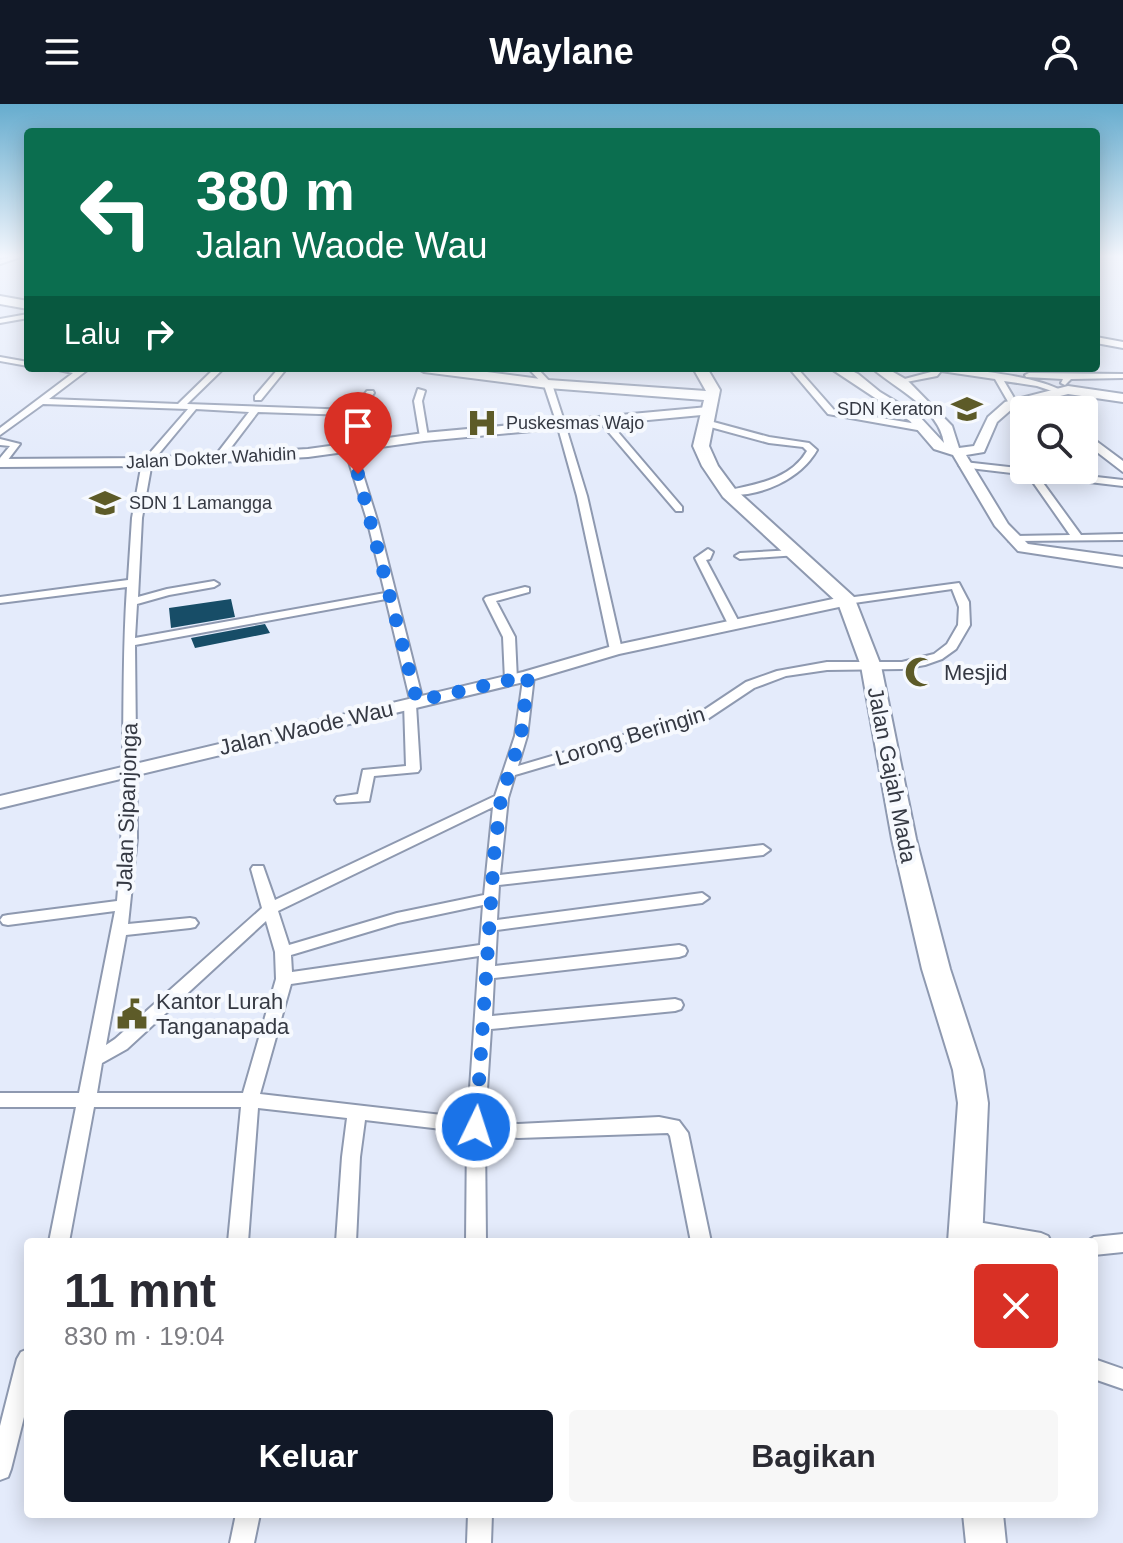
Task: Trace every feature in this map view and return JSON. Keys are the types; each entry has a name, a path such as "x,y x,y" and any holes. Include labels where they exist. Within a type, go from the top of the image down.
{"highway":[{"path":"455,372 709,410"},
{"name":"Jalan Gajah Mada","path":"703,372 711,384 701,446 703,454 729,493 847,601 871,666 916,890 936,969 968,1070 973,1103 965,1235"},
{"path":"983,1518 986,1543"}],"street":[{"path":"1100,341 1123,345"},
{"path":"0,359 24,363"},
{"path":"0,432 80,372"},
{"path":"179,407 216,372"},
{"path":"258,398 280,372"},
{"path":"536,372 548,384 582,496 616,650"},
{"path":"796,372 831,412 923,428"},
{"path":"845,372 914,418 937,444 958,456 1010,467"},
{"path":"885,372 901,381 948,429 958,456 1013,539 1028,549 1123,562"},
{"path":"901,381 929,376 934,372"},
{"path":"963,372 1039,384 1060,391 1122,395"},
{"path":"993,377 1123,376"},
{"path":"993,377 1008,405"},
{"path":"958,456 979,449 992,420 1008,405 1060,391 1069,377"},
{"path":"421,391 418,401 424,437"},
{"path":"342,800 364,798 368,773 413,769 414,702 391,595 350,449 355,413 370,393"},
{"path":"41,401 355,413"},
{"path":"147,462 194,407"},
{"path":"217,460 255,410"},
{"path":"709,410 769,440 798,443 812,450 808,461 789,475 757,489 729,493"},
{"name":"Jalan Dokter Wahidin","path":"1,463 217,460 350,449 424,437 709,410"},
{"path":"603,420 679,509"},
{"path":"0,442 16,444 1,463"},
{"path":"1098,447 1123,468"},
{"name":"Jalan Sipanjonga","path":"60,1238 124,905 130,838 131,583 137,518 147,462"},
{"path":"1098,480 1123,483"},
{"path":"1038,484 1077,537"},
{"path":"1013,539 1123,537"},
{"path":"708,552 706,557 700,558 734,624"},
{"path":"740,556 794,553"},
{"path":"0,600 131,583"},
{"path":"130,603 167,592 214,584"},
{"name":"Lorong Beringin","path":"511,772 705,715 724,707 743,688 756,681 834,665 928,662 944,653 958,639 964,625 966,609 955,585 847,601"},
{"path":"476,1238 476,1127 492,881 501,798 521,736 519,678 509,637 490,599 525,590"},
{"path":"129,643 391,595"},
{"name":"Jalan Waode Wau","path":"0,802 519,678 616,650 847,601"},
{"path":"96,1058 121,1044 271,908 501,798"},
{"path":"492,881 763,850"},
{"path":"238,1238 250,1100 284,979 283,952 258,869"},
{"path":"283,952 397,918 492,898"},
{"path":"489,926 702,898"},
{"path":"8,920 124,905"},
{"path":"119,930 190,923"},
{"path":"284,979 489,949"},
{"path":"487,973 679,951"},
{"path":"484,1023 675,1005"},
{"path":"0,1100 250,1100 476,1127 544,1131 659,1124 673,1126 679,1133 700,1238"},
{"path":"346,1238 357,1112"},
{"path":"965,1235 998,1238"},
{"path":"1098,1246 1123,1243"},
{"path":"1098,1370 1123,1379"},
{"path":"0,1469 24,1375"},
{"path":"242,1543 247,1518"},
{"path":"479,1543 480,1518"}],"building":[{"path":"231,599 235,617 171,628 169,608"},
{"path":"265,624 270,633 195,648 191,638"}],"place":[{"name":"SDN Keraton","path":"967,409"},
{"name":"Puskesmas Wajo","path":"482,423"},
{"name":"SDN 1 Lamangga","path":"105,503"},
{"name":"Mesjid","path":"920,672"},
{"name":"Kantor Lurah Tanganapada","path":"132,1014"}],"route":[{"path":"358,474 417,701 528,676 521,736 501,798 494,856 476,1127"}]}
